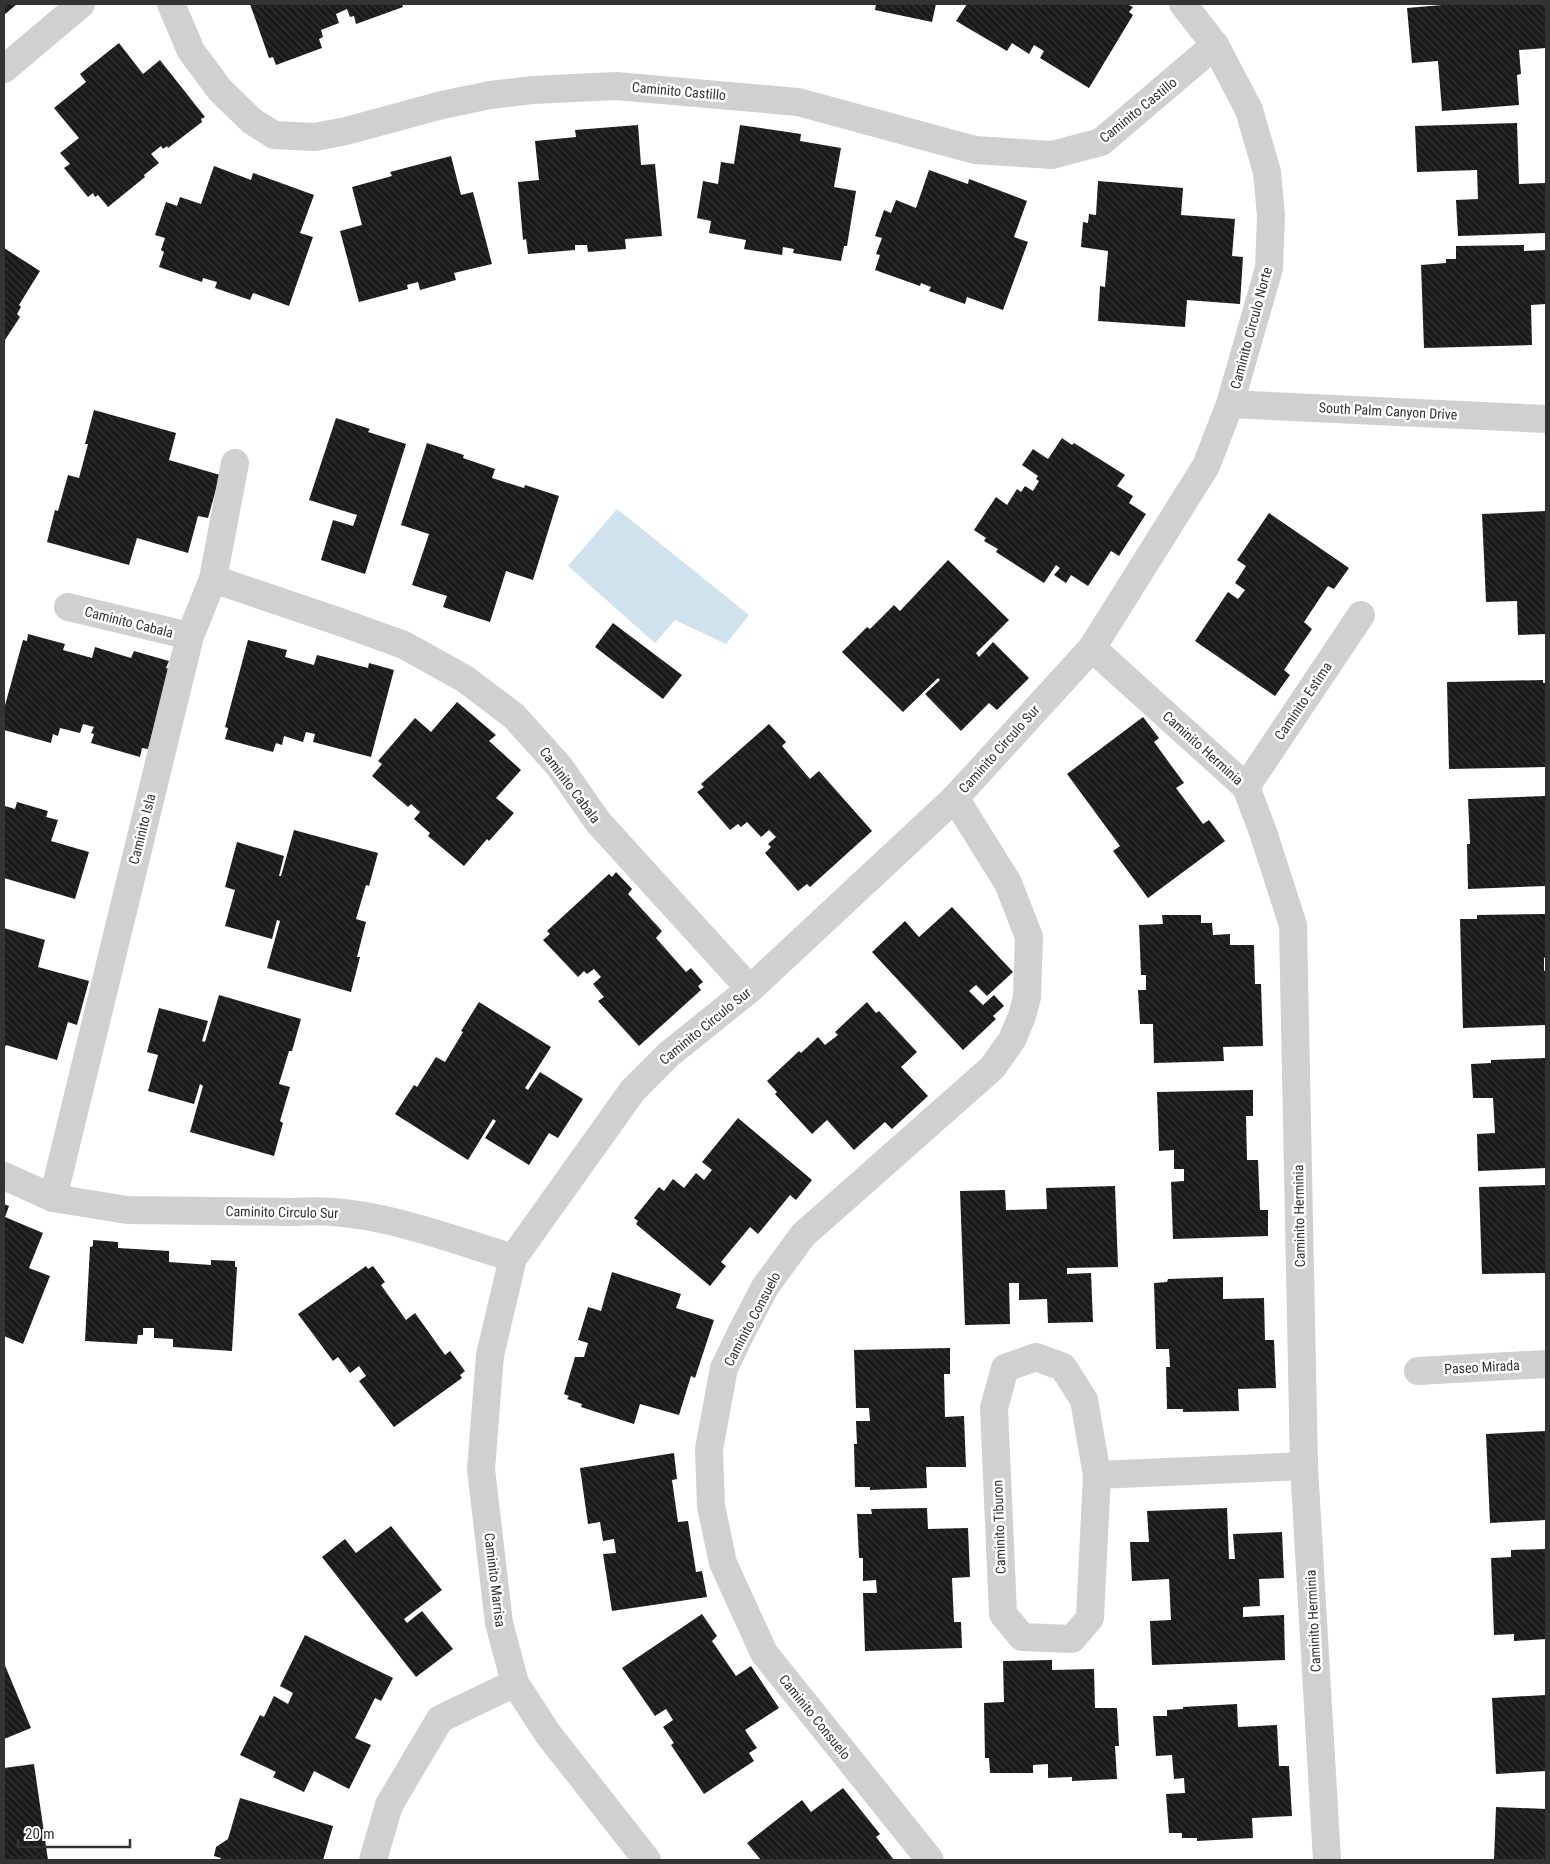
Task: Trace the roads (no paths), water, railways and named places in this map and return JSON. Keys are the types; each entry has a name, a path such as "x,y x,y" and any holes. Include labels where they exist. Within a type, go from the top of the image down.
{"street":[{"path":"4,69 81,4"},
{"name":"Caminito Castillo","path":"171,4 191,52 220,90 252,121 274,135 315,137 490,95 616,86 798,102 975,150 1052,155 1101,142 1215,46"},
{"name":"Caminito Circulo Norte","path":"1182,4 1215,46 1249,110 1267,172 1271,216 1269,268 1230,404"},
{"name":"South Palm Canyon Drive","path":"1230,404 1546,419"},
{"name":"Caminito Circulo Sur","path":"4,1176 53,1198 127,1210 296,1212 319,1210 357,1214 513,1258 633,1090 668,1055 750,990 955,798 1092,648 1206,466 1230,404"},
{"name":"Caminito Isla","path":"53,1198 190,636 213,579 235,463"},
{"name":"Caminito Cabala","path":"213,579 404,645 465,679 514,716 559,766 598,822 750,990"},
{"name":"Caminito Cabala","path":"68,607 190,636"},
{"name":"Caminito Estima","path":"1246,786 1361,615"},
{"name":"Caminito Herminia","path":"1092,648 1246,786 1293,925 1304,1466 1327,1860"},
{"name":"Caminito Consuelo","path":"930,1860 764,1653 723,1563 711,1506 709,1449 724,1368 766,1287 803,1235 992,1068 1012,1040 1022,1016 1028,997 1029,937 1008,883 955,798"},
{"name":"Caminito Marrisa","path":"513,1258 490,1355 481,1469 498,1623 515,1683 548,1734 647,1860"},
{"name":"Caminito Tiburon","path":"1036,1357 1063,1367 1084,1400 1097,1475 1090,1618 1072,1639 1022,1637 1003,1614 994,1408 1005,1368 1036,1357"},
{"name":"Paseo Mirada","path":"1418,1371 1546,1364"},
{"path":"1097,1475 1304,1466"},
{"path":"373,1860 389,1805 440,1719 515,1683"}],"water":[{"path":"617,509 749,615 726,644 675,620 655,643 568,566"}]}
